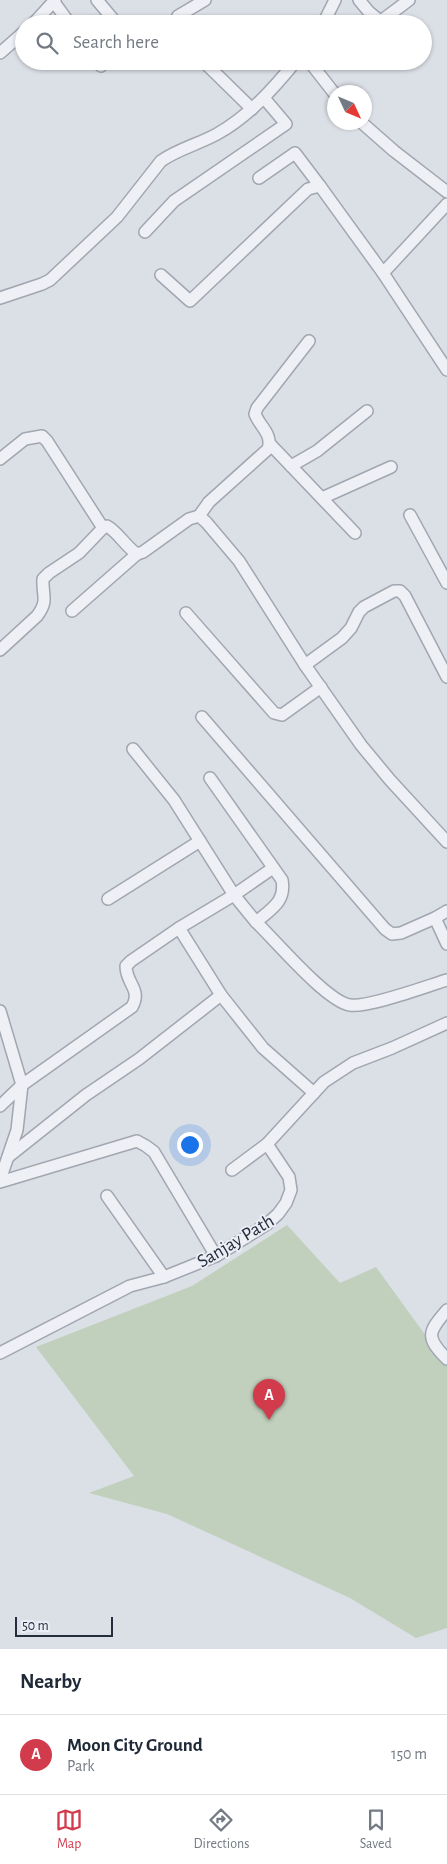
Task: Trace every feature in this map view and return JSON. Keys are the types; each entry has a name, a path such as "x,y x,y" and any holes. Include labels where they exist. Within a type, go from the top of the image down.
{"street":[{"path":"97,0 110,15"},
{"path":"180,15 205,0"},
{"path":"328,15 335,0"},
{"path":"359,0 373,15"},
{"path":"389,15 409,0"},
{"path":"41,15 54,1 64,15"},
{"path":"0,53 15,40"},
{"path":"212,70 252,109"},
{"path":"0,298 50,280 117,217 161,161 168,155 217,134 252,109 288,70"},
{"path":"315,70 328,85"},
{"path":"145,232 174,201 286,124 264,98"},
{"path":"370,130 447,192"},
{"path":"259,178 295,153 383,273 447,370"},
{"path":"161,275 190,301 308,189 320,186"},
{"path":"383,273 447,204"},
{"path":"309,341 257,408 255,414 258,422 268,434 270,444 355,533"},
{"path":"291,466 317,451 367,411"},
{"path":"0,459 26,439 42,436 103,528"},
{"path":"72,610 137,554 143,552 189,519 199,516 208,502 264,454 270,444"},
{"path":"322,498 391,466"},
{"path":"410,515 447,584"},
{"path":"199,516 239,560 305,665 361,745 390,780 447,842"},
{"path":"0,650 42,609 46,597 43,579 79,553 103,528 107,526 114,531 130,550 137,554"},
{"path":"305,665 342,638 364,607 394,591 400,592 405,596 447,677"},
{"path":"186,613 274,713 282,714 320,687"},
{"path":"202,717 385,929 392,934 401,933 447,911"},
{"path":"133,748 174,800 234,895 256,922 318,985 350,1006 364,1005 447,980"},
{"path":"210,778 282,880 284,891 277,903 256,922"},
{"path":"108,899 200,841"},
{"path":"0,1106 22,1085 132,1007 136,1000 135,993 126,973 126,966 131,961 274,868"},
{"path":"435,918 447,944"},
{"path":"179,928 222,995 263,1048 314,1093"},
{"path":"8,1157 86,1095 138,1059 222,995"},
{"path":"0,1012 2,1028 22,1085 17,1130 0,1181"},
{"path":"232,1170 267,1144 324,1082 353,1063 447,1023"},
{"path":"0,1181 137,1141 154,1152 216,1256"},
{"name":"Sanjay Path","path":"0,1353 130,1286 164,1277 216,1256 267,1224 286,1203 291,1190 289,1176 267,1144"},
{"path":"107,1196 164,1277"},
{"path":"447,1310 432,1328 435,1347 447,1360"}],"green space":[{"path":"287,1225 340,1283 376,1267 447,1365 447,1628 416,1638 350,1598 167,1514 89,1493 134,1476 36,1347 192,1286"}],"place":[{"name":"Moon City Ground","path":"269,1420"}]}
